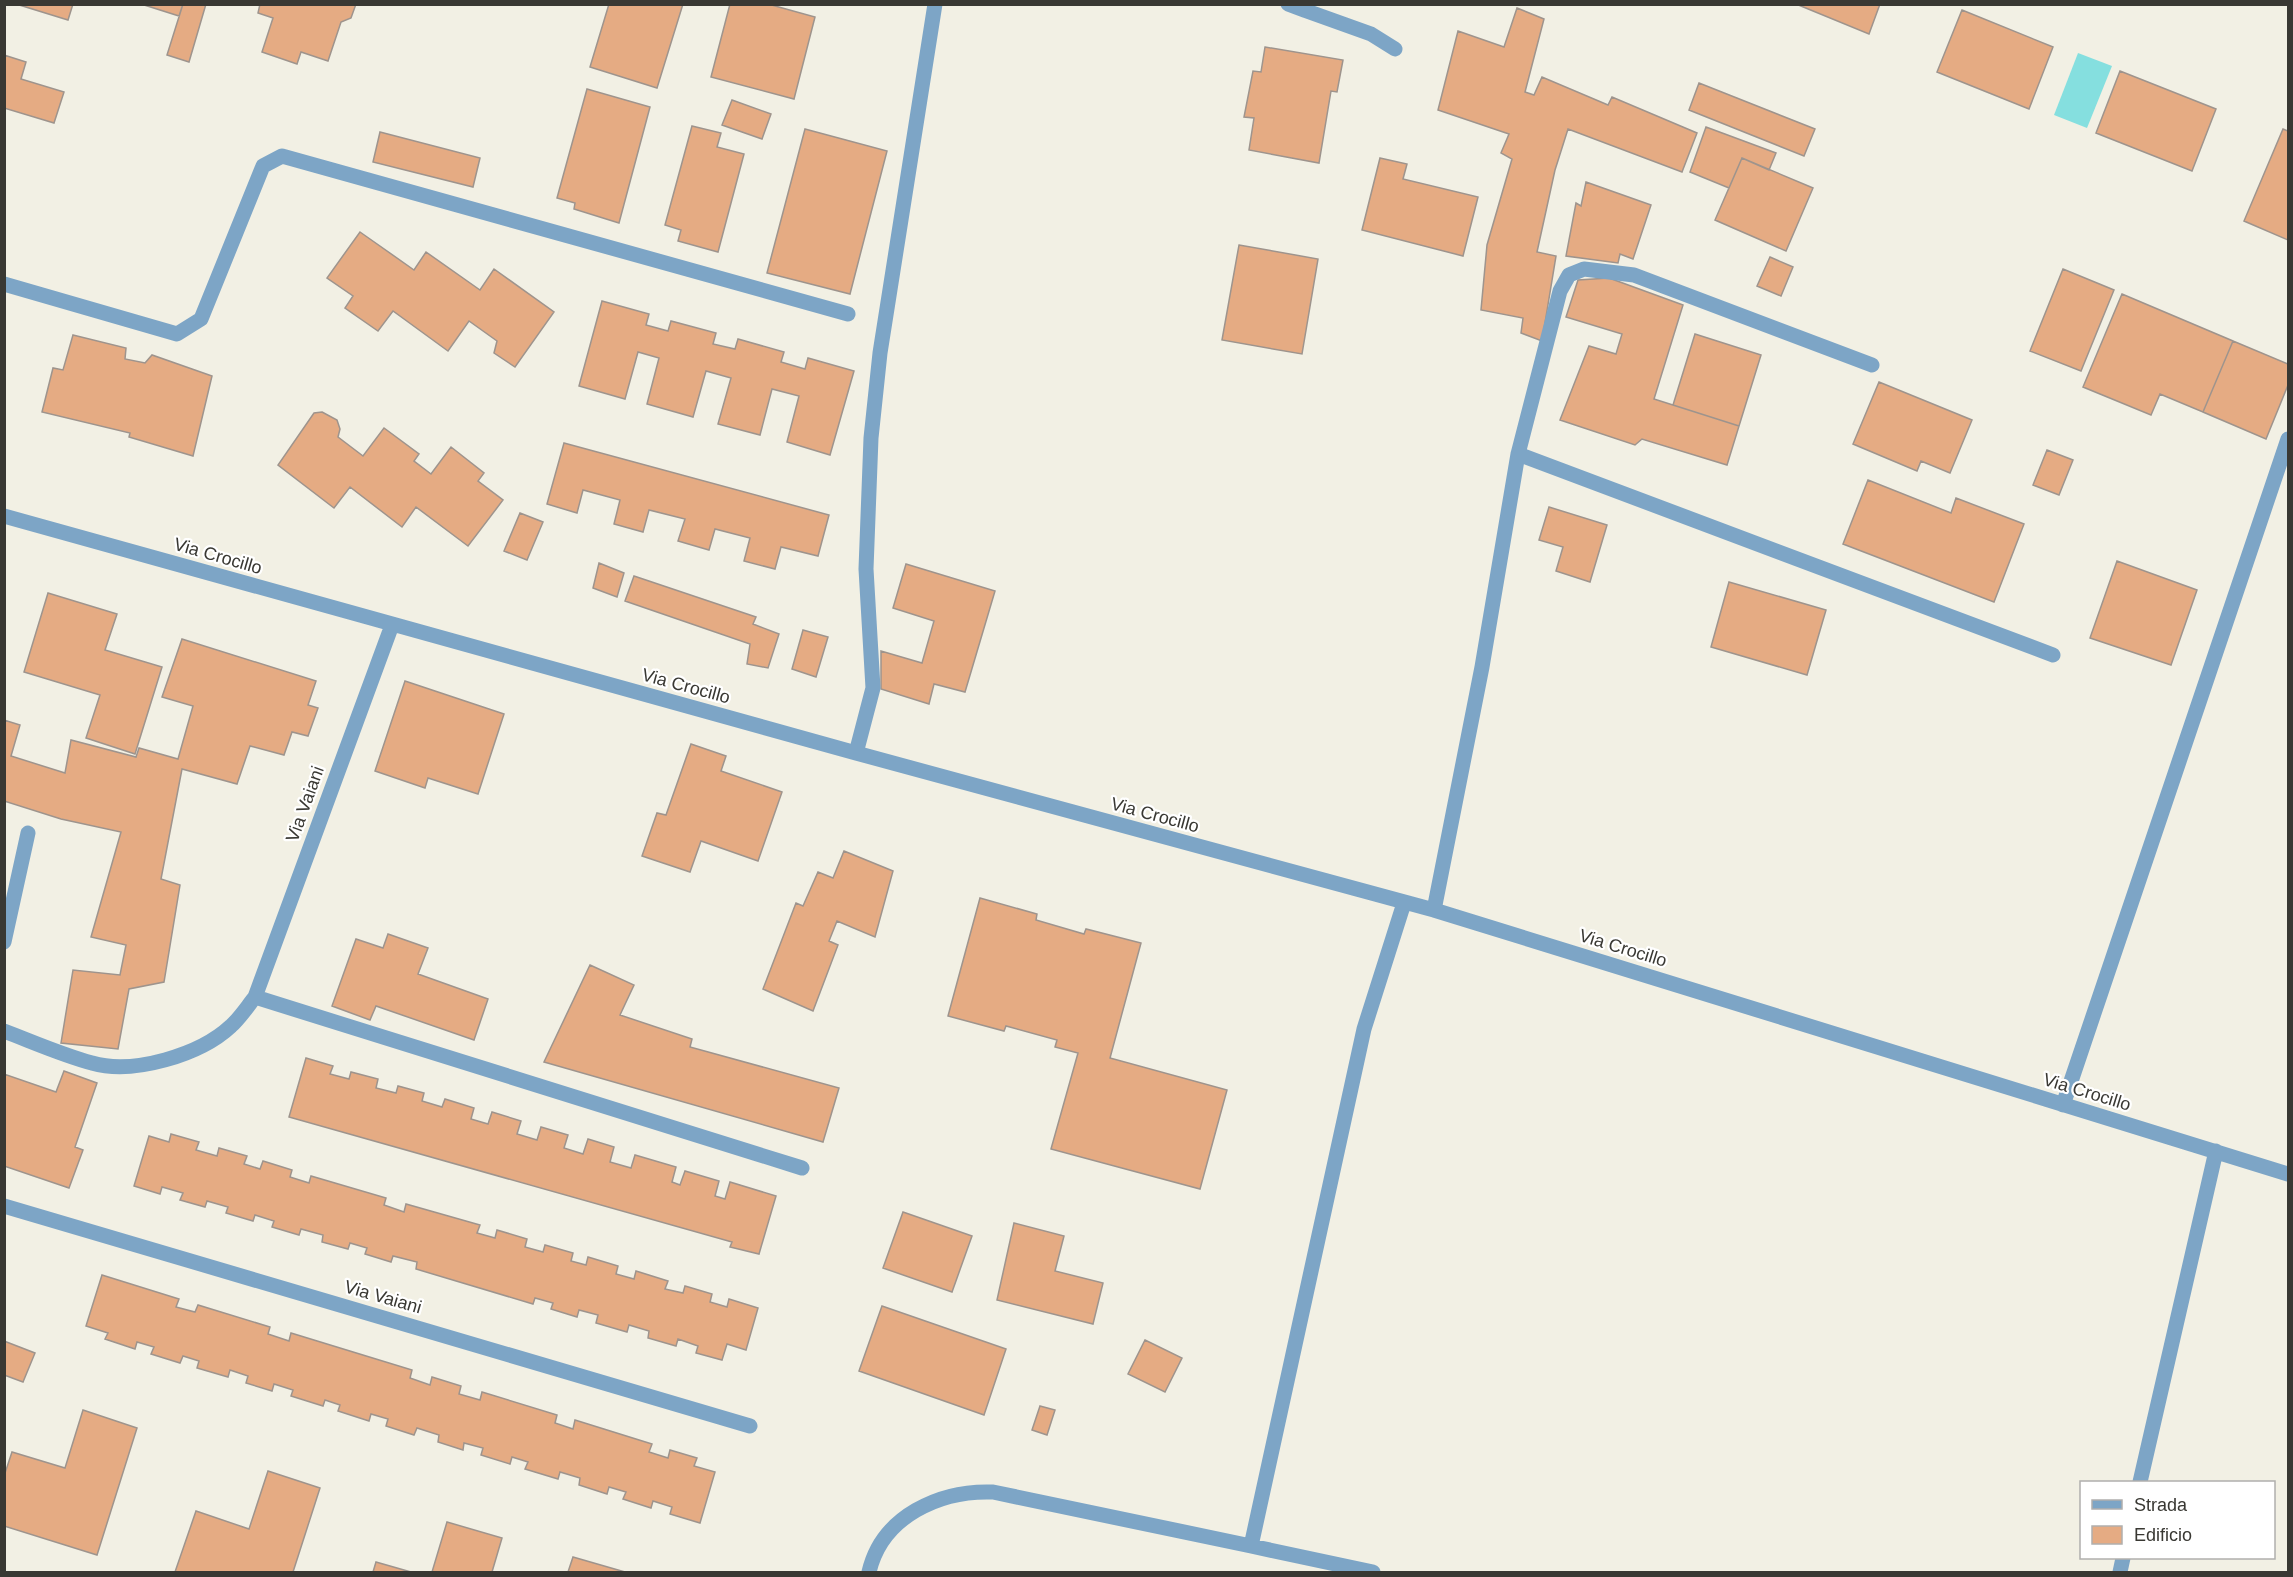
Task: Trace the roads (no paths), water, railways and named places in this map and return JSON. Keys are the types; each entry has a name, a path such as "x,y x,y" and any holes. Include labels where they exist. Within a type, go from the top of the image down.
{"street":[{"path":"856,753 873,688 866,568 871,438 879,364 935,4"},
{"path":"1288,4 1305,7 1371,34 1395,49"},
{"path":"4,284 177,334 201,319 263,166 282,156 848,314"},
{"path":"1434,910 1482,667 1518,454 1560,291 1569,275 1584,269 1634,275 1872,365"},
{"path":"2063,1105 2289,439"},
{"path":"1518,454 2053,655"},
{"name":"Via Crocillo","path":"4,516 856,753 1434,910 2289,1174"},
{"name":"Via Vaiani","path":"4,1031 93,1064 112,1066 149,1064 185,1053 231,1027 255,997 392,625"},
{"path":"4,942 28,833"},
{"path":"1251,1546 1364,1029 1404,903"},
{"path":"255,997 802,1168"},
{"path":"2140,1481 2216,1151"},
{"name":"Via Vaiani","path":"4,1206 750,1426"},
{"path":"869,1572 881,1545 910,1513 950,1495 971,1491 993,1492 1373,1572"}],"water":[{"path":"2078,53 2112,66 2087,128 2054,115"}]}
